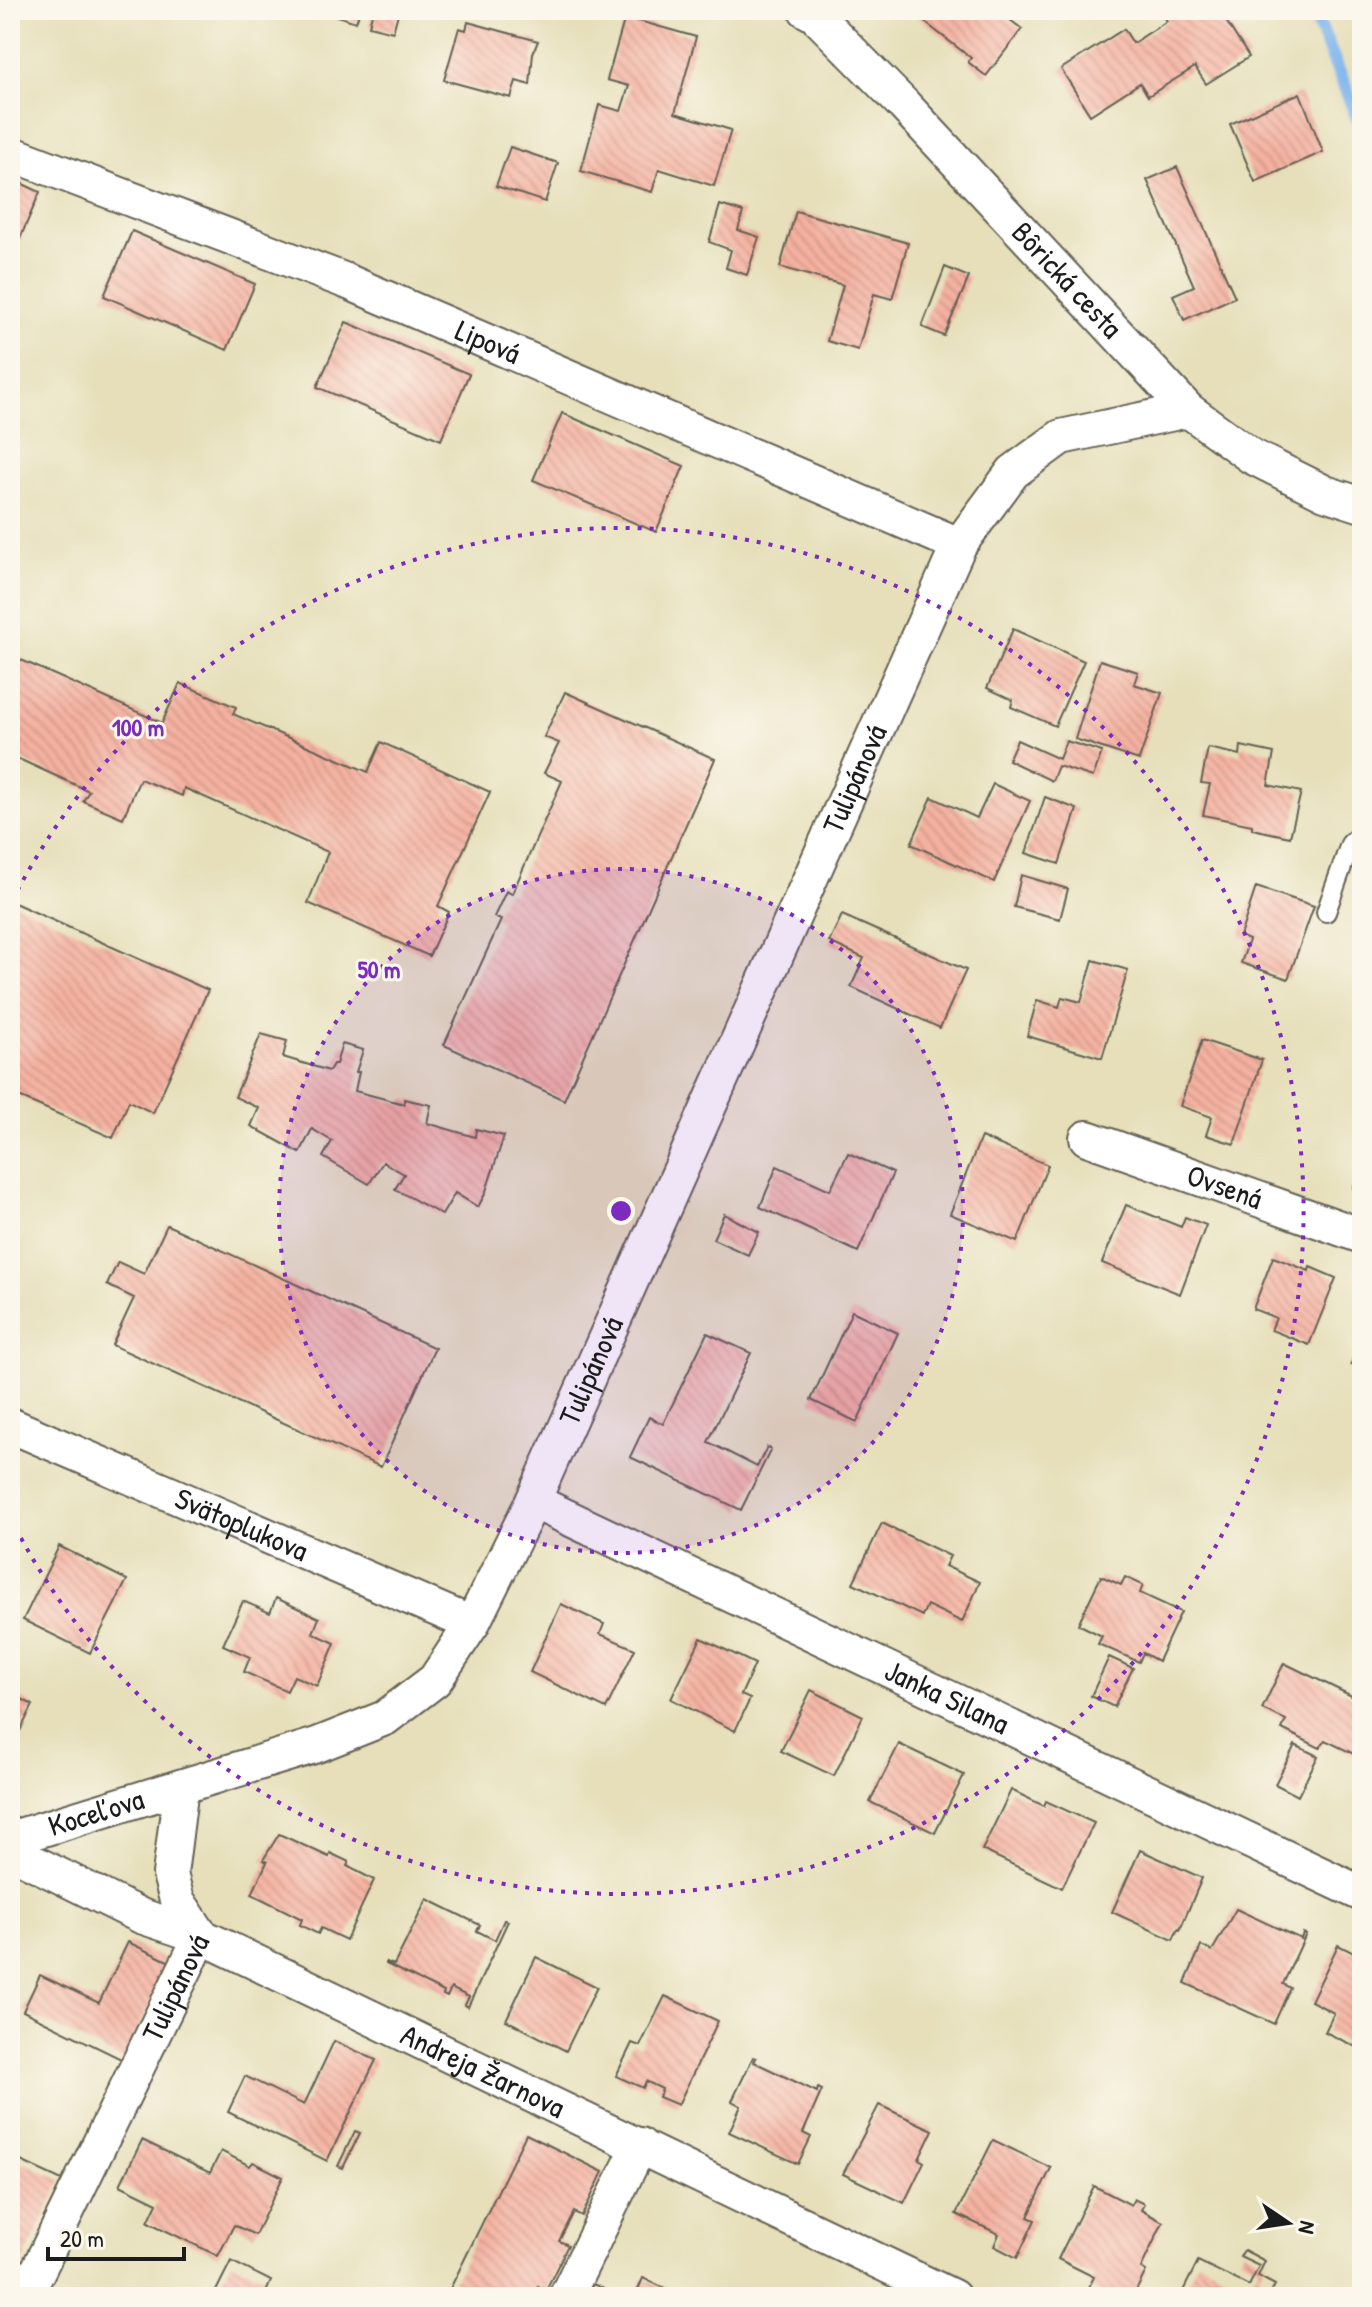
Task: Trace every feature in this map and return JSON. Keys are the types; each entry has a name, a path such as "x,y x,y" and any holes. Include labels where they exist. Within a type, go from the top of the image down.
{"street":[{"name":"Bôrická cesta","path":"806,10 815,15 904,105 1188,410 1251,456 1325,493 1362,505"},
{"name":"Lipová","path":"10,153 346,281 959,545"},
{"name":"Tulipánová","path":"25,2297 201,1936 177,1900 170,1874 181,1787 317,1745 385,1718 435,1680 472,1624 533,1501 959,545 1013,472 1061,437 1188,410"},
{"name":"Ovsená","path":"1087,1138 1362,1236"},
{"name":"Svätoplukova","path":"10,1425 472,1624"},
{"name":"Janka Silana","path":"533,1501 1362,1894"},
{"name":"Koceľova","path":"10,1839 181,1787"},
{"name":"Andreja Žarnova","path":"10,1851 141,1916 201,1936 953,2297"},
{"path":"566,2297 640,2145"}],"lane":[{"path":"1326,912 1350,844 1362,832"}],"building":[{"path":"318,10 360,10 356,22"},
{"path":"373,10 399,10 393,32 369,26"},
{"path":"909,10 997,10 1022,29 986,76 968,62 971,58"},
{"path":"1159,10 1219,10 1249,57 1206,84 1195,67 1148,96 1140,83 1090,115 1061,69 1124,29 1133,43 1167,21"},
{"path":"625,17 696,37 675,113 731,130 714,186 659,169 652,192 581,171 599,105 621,111 629,86 607,80"},
{"path":"468,22 538,41 533,53 530,85 516,81 511,98 444,80 459,28 466,30"},
{"path":"1300,93 1323,152 1255,182 1230,124"},
{"path":"510,147 558,163 545,202 496,186"},
{"path":"1177,167 1235,297 1184,320 1173,295 1194,286 1147,180"},
{"path":"10,178 40,192 10,262"},
{"path":"720,205 743,212 738,230 759,237 747,275 726,268 731,250 709,242"},
{"path":"796,211 908,243 892,299 874,294 858,350 827,341 843,285 780,267"},
{"path":"132,231 255,284 227,350 104,296"},
{"path":"945,267 969,277 944,336 922,327"},
{"path":"346,322 469,374 441,440 317,387"},
{"path":"562,413 684,466 656,532 533,480"},
{"path":"1013,629 1084,661 1055,726 1011,707 1013,700 987,688"},
{"path":"10,655 162,723 180,683 236,707 233,714 368,772 381,742 490,792 438,906 449,912 429,956 308,903 328,852 184,788 182,796 140,779 123,818 83,801 89,791 10,755"},
{"path":"1100,660 1138,672 1134,684 1162,693 1139,760 1075,739"},
{"path":"565,692 715,759 564,1100 444,1045 501,920 494,917 506,891 512,894 562,781 544,773 559,743 544,737"},
{"path":"1017,740 1059,759 1066,741 1102,752 1093,777 1058,766 1052,781 1008,760"},
{"path":"1241,746 1274,753 1268,785 1301,792 1290,837 1203,815 1210,784 1201,783 1208,748 1240,755"},
{"path":"993,784 1030,801 994,882 911,844 932,797 977,818"},
{"path":"1045,797 1077,809 1059,864 1026,853"},
{"path":"1021,875 1068,889 1060,919 1014,907"},
{"path":"1256,887 1314,906 1288,979 1241,963 1249,940 1240,936"},
{"path":"10,901 208,990 153,1113 129,1101 113,1138 10,1093"},
{"path":"842,915 966,970 940,1028 851,987 864,958 829,942"},
{"path":"1093,960 1128,970 1102,1058 1027,1036 1037,1000 1059,1007 1062,997 1081,1002"},
{"path":"261,1034 287,1041 283,1057 329,1071 336,1064 342,1044 363,1050 356,1072 359,1072 355,1091 404,1104 404,1099 431,1105 427,1123 475,1137 476,1129 504,1136 478,1207 455,1193 442,1215 395,1189 404,1174 383,1162 369,1184 323,1157 332,1141 312,1129 300,1153 251,1126 259,1108 235,1097"},
{"path":"1202,1040 1262,1060 1234,1144 1206,1135 1212,1117 1180,1106"},
{"path":"981,1137 1048,1165 1017,1242 950,1214"},
{"path":"848,1153 893,1173 858,1252 760,1207 777,1166 830,1190"},
{"path":"1362,1167 1362,1192 1353,1188"},
{"path":"1126,1205 1181,1227 1185,1217 1206,1225 1180,1294 1102,1263"},
{"path":"724,1214 759,1232 748,1255 713,1239"},
{"path":"167,1225 435,1348 381,1467 112,1345 134,1298 107,1285 118,1262 144,1274"},
{"path":"1273,1257 1336,1278 1309,1345 1271,1330 1276,1318 1253,1309"},
{"path":"852,1311 898,1333 857,1422 811,1400"},
{"path":"707,1333 751,1353 708,1442 757,1467 767,1447 771,1449 741,1510 630,1457 649,1417 663,1424"},
{"path":"1362,1337 1362,1368 1351,1364"},
{"path":"882,1523 950,1556 945,1566 980,1582 962,1622 927,1605 922,1616 853,1583"},
{"path":"59,1546 127,1580 90,1653 23,1620"},
{"path":"1101,1576 1121,1585 1125,1577 1143,1585 1140,1593 1181,1612 1158,1661 1143,1653 1139,1662 1098,1644 1102,1636 1078,1624"},
{"path":"276,1598 319,1618 313,1633 335,1643 317,1686 294,1676 287,1691 244,1672 250,1657 223,1645 243,1601 270,1613"},
{"path":"561,1604 604,1624 600,1634 635,1649 606,1709 530,1672"},
{"path":"701,1638 755,1664 741,1695 750,1699 735,1731 671,1699"},
{"path":"1109,1657 1133,1668 1114,1707 1091,1696"},
{"path":"1284,1663 1362,1701 1362,1758 1325,1740 1320,1748 1282,1729 1286,1720 1262,1709"},
{"path":"811,1690 863,1716 834,1776 781,1751"},
{"path":"10,1693 33,1705 14,1743 10,1741"},
{"path":"899,1744 964,1775 935,1833 870,1802"},
{"path":"1295,1745 1318,1756 1298,1796 1275,1784"},
{"path":"1011,1790 1044,1806 1046,1801 1094,1823 1062,1888 982,1850"},
{"path":"279,1834 329,1857 330,1853 349,1862 347,1866 374,1880 346,1940 321,1928 318,1934 300,1925 302,1919 252,1894 267,1862 263,1860"},
{"path":"1140,1850 1202,1878 1173,1940 1112,1912"},
{"path":"427,1899 480,1925 477,1931 495,1940 504,1920 508,1921 468,2007 465,2005 469,1997 451,1988 447,1997 443,1995 444,1992 386,1964 394,1965"},
{"path":"1236,1909 1301,1939 1303,1933 1306,1934 1283,1984 1290,1988 1274,2024 1185,1983 1201,1946 1212,1951"},
{"path":"128,1942 170,1962 123,2060 23,2011 40,1975 99,2003"},
{"path":"1338,1945 1362,1957 1362,2050 1325,2032 1334,2013 1311,2001"},
{"path":"536,1957 597,1987 566,2051 506,2020"},
{"path":"665,1996 718,2021 678,2105 659,2097 662,2089 646,2081 643,2088 616,2076 632,2043 640,2046"},
{"path":"334,2041 376,2060 327,2161 228,2112 245,2076 304,2105"},
{"path":"753,2057 756,2058 754,2062 817,2092 818,2088 822,2090 803,2133 811,2137 798,2164 729,2132 741,2106 732,2101"},
{"path":"879,2105 933,2130 919,2159 924,2162 904,2203 843,2174"},
{"path":"355,2131 360,2133 343,2168 338,2166"},
{"path":"526,2134 603,2172 582,2216 574,2212 559,2241 568,2245 546,2290 538,2286 533,2297 446,2297"},
{"path":"142,2140 210,2173 221,2151 250,2166 253,2162 283,2177 255,2235 234,2225 218,2256 148,2222 157,2203 120,2185"},
{"path":"993,2140 1051,2168 1028,2217 1035,2220 1017,2258 994,2246 999,2234 956,2214"},
{"path":"10,2156 62,2180 17,2274 10,2271"},
{"path":"1094,2186 1131,2205 1134,2199 1144,2204 1141,2210 1163,2222 1141,2268 1146,2271 1133,2297 1108,2297 1089,2287 1094,2277 1058,2259"},
{"path":"1244,2250 1265,2261 1258,2276 1275,2285 1269,2297 1180,2297 1198,2261 1249,2286 1259,2266 1240,2257"},
{"path":"231,2261 271,2281 264,2297 213,2297"},
{"path":"643,2278 683,2297 635,2297"},
{"path":"593,2284 621,2297 586,2297"}],"waterway":[{"path":"1313,10 1362,128"}]}
